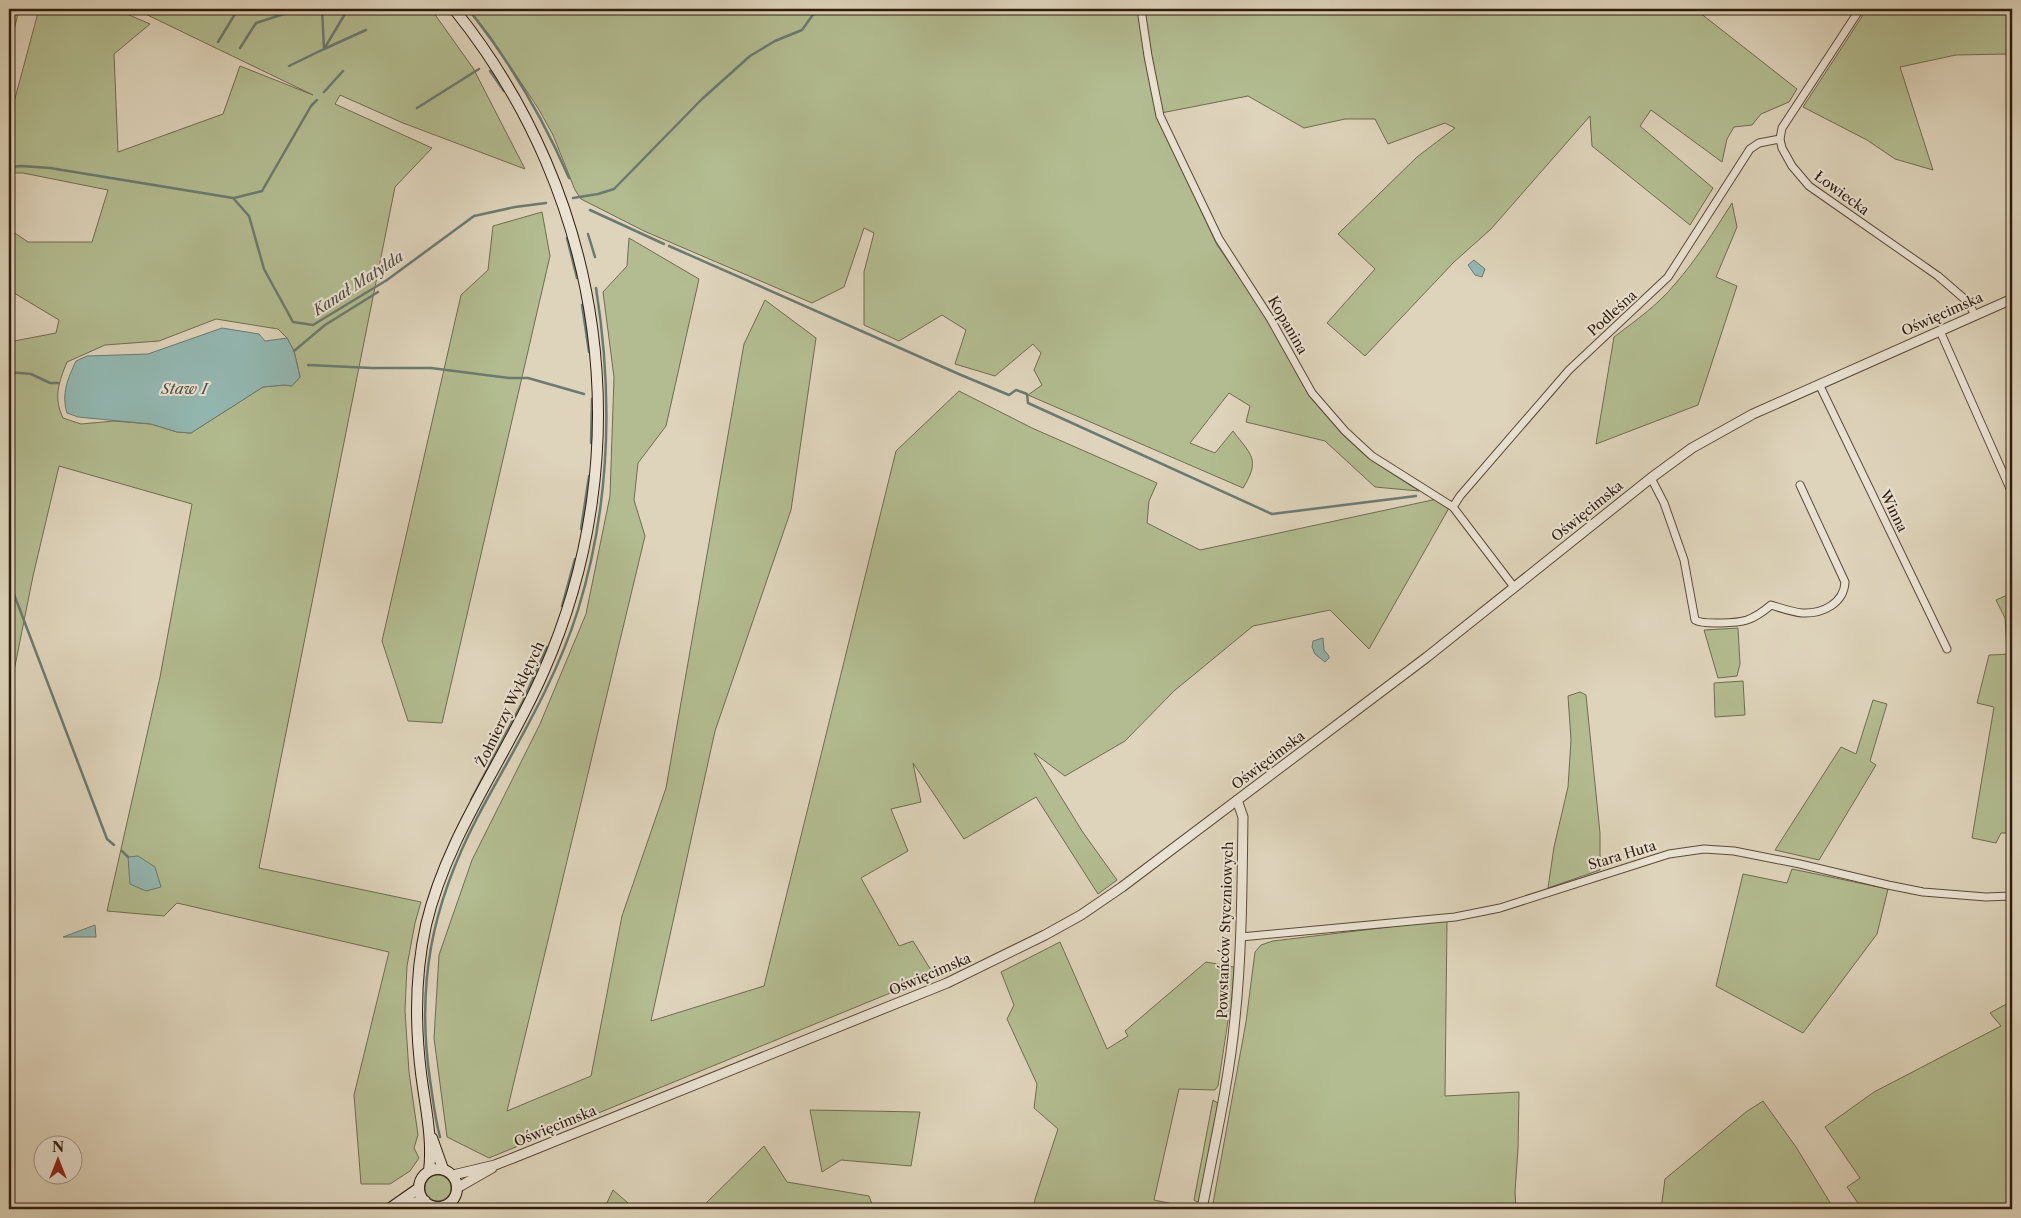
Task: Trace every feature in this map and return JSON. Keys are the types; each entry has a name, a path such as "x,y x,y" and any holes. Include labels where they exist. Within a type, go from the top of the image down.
{"main road":[{"name":"Żołnierzy Wyklętych","path":"429,1171 430,1135 421,1070 417,1011 418,972 426,926 448,861 529,704 557,641 578,575 592,504 596,471 598,413 594,334 583,276 558,189 538,142 512,91 495,63 454,9"},
{"name":"Żołnierzy Wyklętych","path":"430,1135 448,1172"},
{"path":"389,1209 419,1188 422,1178 429,1171 438,1169 448,1172 457,1188 453,1200 443,1206 436,1207 425,1201 419,1188"},
{"path":"401,1209 425,1201"}],"street":[{"name":"Kopanina","path":"1141,9 1160,116 1218,239 1270,318 1312,393 1345,431 1372,456 1453,507 1514,587"},
{"path":"1780,139 1782,128 1860,9"},
{"name":"Podleśna","path":"1453,507 1460,496 1569,370 1668,277 1750,149 1759,144 1780,139"},
{"name":"Łowiecka","path":"1780,139 1782,148 1792,166 1809,186 1938,276 1968,302 1975,315"},
{"name":"Oświęcimska","path":"457,1188 495,1165 947,983 1081,915 1122,887 1427,657 1651,478 1715,434 1753,414 1819,384 2012,299"},
{"path":"1940,330 2012,493"},
{"name":"Winna","path":"1819,384 1947,649"},
{"path":"1651,478 1664,503 1684,560 1695,620 1704,622 1745,621 1757,616 1771,605 1802,613 1815,612 1838,602 1844,592 1845,582 1800,484"},
{"name":"Powstańców Styczniowych","path":"1202,1209 1231,1055 1238,990 1243,817 1237,800"},
{"name":"Stara Huta","path":"1241,937 1455,917 1507,906 1669,854 1704,849 1734,851 1792,862 1923,892 1986,897 2012,896"},
{"name":"Oświęcimska","path":"448,1172 495,1165"}],"green space":[{"path":"9,9 19,9 9,52"},
{"path":"39,9 115,9 150,24 114,54 118,152 223,114 240,66 313,95 135,9 431,9 473,68 525,169 403,123 340,95 335,104 432,148 395,187 259,868 421,902 407,966 405,1011 409,1072 418,1135 414,1148 419,1158 410,1171 390,1184 361,1184 354,1095 389,952 177,903 164,916 107,911 160,677 192,504 59,466 33,576 9,696 9,342 56,333 59,320 9,290 9,229 28,242 92,242 108,190 23,173 9,173 10,117","holes":["216,319 278,329 287,338 294,351 300,377 292,386 263,387 191,433 177,432 151,424 114,421 81,424 63,418 58,403 58,390 67,362 105,345 159,341"]},
{"path":"469,9 1138,9 1141,33 1141,9 1695,9 1797,89 1789,102 1761,114 1752,125 1734,127 1727,139 1722,162 1651,110 1640,126 1713,188 1690,225 1592,146 1590,116 1491,229 1454,262 1365,356 1327,323 1375,269 1338,234 1417,157 1455,128 1445,123 1388,144 1375,119 1345,119 1304,128 1248,96 1156,114 1217,245 1266,316 1310,397 1343,435 1368,458 1419,491 1375,487 1325,441 1246,422 1250,406 1229,393 1190,443 1215,453 1233,431 1249,452 1251,458 1252,470 1243,488 1028,395 1042,385 1034,370 1041,353 1033,344 995,376 955,364 966,330 942,315 899,341 864,325 864,272 874,233 864,228 844,287 812,303 644,231 581,199 575,190 553,135 538,108 490,36"},
{"path":"1867,9 2012,9 2012,55 1956,55 1900,67 1933,170 1895,159 1867,140 1803,107"},
{"path":"1732,203 1737,227 1716,277 1737,286 1698,405 1596,444 1614,337 1668,292 1698,255"},
{"path":"542,212 550,256 442,723 408,721 382,641 461,295 488,270 493,226"},
{"path":"629,238 699,279 666,426 638,463 634,500 645,536 507,1111 591,1076 622,916 666,788 744,344 765,300 816,338 791,510 715,731 651,1021 764,986 896,451 959,391 1032,428 1157,483 1149,501 1147,523 1200,550 1437,499 1449,508 1369,649 1330,610 1253,626 1174,691 1125,741 1065,776 1034,753 1082,831 1117,880 1098,894 1036,797 964,839 913,763 921,802 891,809 908,851 861,878 899,946 913,941 934,975 489,1158 447,1137 434,1038 439,955 472,860 540,724 586,614 610,496 614,377 603,292 627,266"},
{"path":"2012,593 2012,649 2007,649 2005,618 1996,600"},
{"path":"1738,628 1740,664 1737,676 1718,678 1704,630"},
{"path":"2012,654 2012,781 2008,783 2012,791 2012,833 2001,833 1996,843 1972,838 1994,707 1977,703 1989,655"},
{"path":"1743,681 1745,715 1715,717 1714,683"},
{"path":"1580,692 1586,695 1600,833 1600,870 1548,888 1554,847 1568,787 1571,740 1568,696"},
{"path":"1873,700 1887,704 1870,761 1876,765 1819,860 1775,850 1841,747 1856,754"},
{"path":"1792,869 1888,889 1877,934 1803,1033 1716,986 1743,874 1787,883"},
{"path":"1447,920 1445,1096 1519,1092 1516,1209 1212,1209 1246,1022 1255,952 1261,945 1273,941"},
{"path":"1060,942 1107,1049 1128,1036 1125,1031 1206,962 1234,967 1231,1013 1229,1014 1218,1086 1215,1090 1179,1089 1154,1200 1188,1207 1189,1209 1034,1209 1035,1199 1058,1129 1034,1108 1037,1084 1007,1019 1014,1005 1001,972"},
{"path":"2012,1001 2012,1209 1862,1209 1847,1187 1860,1178 1825,1127 1874,1092 2001,1026 1990,1013"},
{"path":"1213,1100 1219,1104 1199,1201 1197,1202 1194,1200"},
{"path":"1763,1101 1796,1147 1834,1209 1661,1209 1665,1179 1746,1112"},
{"path":"810,1110 920,1112 911,1166 841,1160 822,1172"},
{"path":"764,1146 787,1182 869,1196 874,1209 700,1209"},
{"path":"438,1175 447,1179 451,1188 447,1197 438,1201 429,1197 425,1188 429,1179"},
{"path":"613,1190 635,1209 604,1209"}],"water":[{"path":"1561,9 1617,9 1570,14"},
{"path":"1474,260 1485,269 1482,277 1475,275 1468,265"},
{"name":"Staw I","path":"222,328 259,334 265,341 287,338 294,351 300,377 292,386 263,387 191,433 177,432 151,424 78,417 67,413 65,393 76,361 87,356 148,354"},
{"path":"1323,638 1324,650 1329,656 1325,662 1315,654 1312,647 1313,641"},
{"path":"138,856 155,867 161,887 146,891 130,884 128,857"},
{"path":"95,925 96,937 63,937"}],"waterway":[{"path":"218,42 238,9"},
{"path":"240,48 256,23 299,9"},
{"path":"322,9 324,49 366,30"},
{"path":"289,66 324,49 348,9"},
{"path":"447,9 451,14"},
{"path":"468,9 497,48 524,90 548,133 569,178"},
{"name":"Kanał Matylda","path":"573,198 614,189 702,99 750,56 775,41 802,30 817,9"},
{"path":"879,9 883,11"},
{"path":"417,108 479,69"},
{"path":"324,92 343,71"},
{"path":"490,71 504,91"},
{"path":"234,198 262,191 311,106 317,100"},
{"name":"Kanał Matylda","path":"9,167 50,168 233,198 249,216 264,269 293,322 313,325 387,280 474,216 515,207 546,203"},
{"path":"590,210 664,244"},
{"path":"588,234 595,257"},
{"path":"567,238 577,278"},
{"path":"669,246 1009,395 1016,390 1027,394 1028,403 1272,514 1416,496"},
{"path":"440,1137 430,1080 425,1010 431,945 439,914 461,850 558,664 578,610 589,571 597,531 602,491 606,409 605,369 596,288"},
{"path":"294,351 325,325 378,292"},
{"path":"582,305 589,352"},
{"path":"308,365 431,368 509,378 528,378 584,394"},
{"path":"9,372 31,374 50,383 58,383"},
{"path":"591,443 592,399"},
{"path":"581,529 589,476"},
{"path":"562,606 575,559"},
{"path":"9,581 107,839 114,845"},
{"path":"471,800 523,701 547,647"},
{"path":"122,851 128,857"}]}
